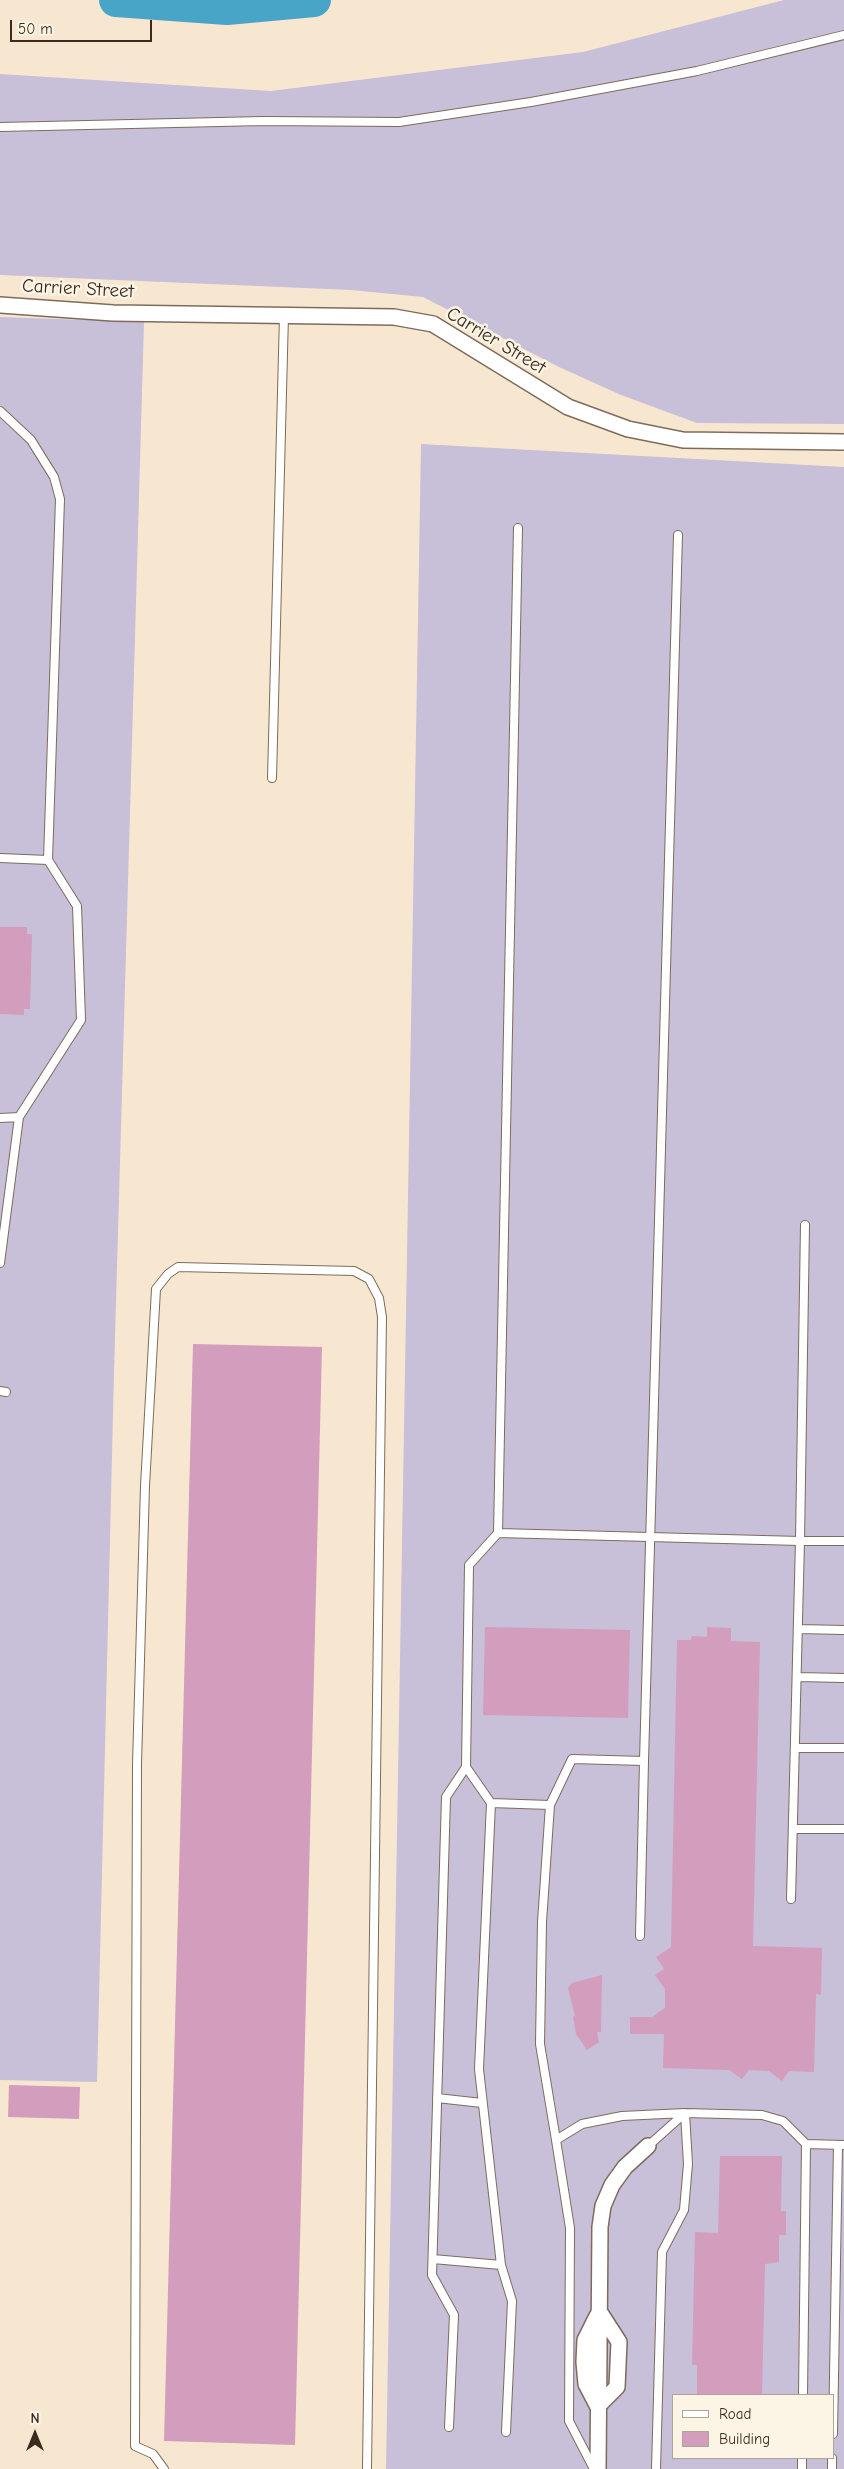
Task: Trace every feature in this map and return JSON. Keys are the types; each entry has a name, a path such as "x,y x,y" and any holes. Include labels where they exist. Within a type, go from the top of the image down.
{"street":[{"name":"Carrier Street","path":"0,305 113,313 394,317 432,324 568,407 628,429 683,440 844,442"},
{"path":"596,2469 598,2406 586,2384 584,2362 585,2340 599,2311 600,2227 603,2206 612,2185 625,2167 648,2146"},
{"path":"598,2406 616,2386 619,2342 599,2311"}],"lane":[{"path":"0,127 263,121 399,122 531,102 697,71 844,35"},
{"path":"272,778 284,315"},
{"path":"0,411 31,440 54,476 60,499 48,860 77,906 81,1020 19,1117 0,1263"},
{"path":"449,2427 454,2315 432,2275 446,1798 466,1767 469,1565 498,1533 518,528"},
{"path":"640,1936 678,536"},
{"path":"0,858 48,860"},
{"path":"0,1118 19,1117"},
{"path":"791,1899 796,1748 805,1225"},
{"path":"164,2469 153,2454 135,2446 137,1774 145,1486 156,1289 168,1274 178,1267 354,1271 369,1279 379,1298 382,1318 367,2469"},
{"path":"498,1533 844,1541"},
{"path":"798,1630 844,1630"},
{"path":"797,1677 844,1678"},
{"path":"796,1748 844,1748"},
{"path":"596,2469 568,2421 570,2228 540,2044 542,1922 550,1805 572,1759 644,1761"},
{"path":"466,1767 491,1803 479,2069 502,2265 512,2300 506,2432"},
{"path":"491,1803 550,1805"},
{"path":"793,1829 844,1829"},
{"path":"437,2098 482,2103"},
{"path":"556,2140 582,2124 622,2116 685,2113 762,2114 783,2121 806,2144 841,2145 834,2398"},
{"path":"648,2146 685,2113"},
{"path":"656,2469 662,2252 684,2210 688,2164 685,2113"},
{"path":"803,2394 806,2144"},
{"path":"432,2259 502,2265"}],"shaded area":[{"path":"784,0 844,0 844,424 697,423 621,395 559,367 423,297 351,290 0,275 0,74 271,91 583,52"},
{"path":"0,317 144,322 114,1372 97,2082 0,2080"},
{"path":"421,444 844,467 844,2469 386,2469"}],"building":[{"path":"0,927 27,927 27,934 32,934 30,1009 24,1009 24,1015 0,1014"},
{"path":"193,1344 322,1347 295,2445 164,2441"},
{"path":"485,1627 630,1630 628,1718 483,1715"},
{"path":"707,1627 731,1628 731,1641 760,1642 753,1946 822,1948 821,1995 816,1994 814,2072 789,2071 782,2081 769,2071 749,2070 742,2079 729,2070 663,2068 664,2034 630,2034 630,2017 652,2017 665,2008 665,1989 655,1975 664,1969 656,1957 671,1947 677,1640 691,1640 692,1636 707,1637"},
{"path":"602,1975 601,2032 597,2032 599,2042 587,2050 576,2034 573,2017 575,2016 568,1988 572,1983"},
{"path":"9,2085 80,2087 79,2119 8,2117"},
{"path":"720,2156 782,2156 781,2211 786,2211 786,2235 779,2235 779,2262 765,2264 762,2394 697,2394 697,2365 692,2365 695,2232 718,2233"}],"waterway":[{"path":"116,0 227,8 314,0"}]}
